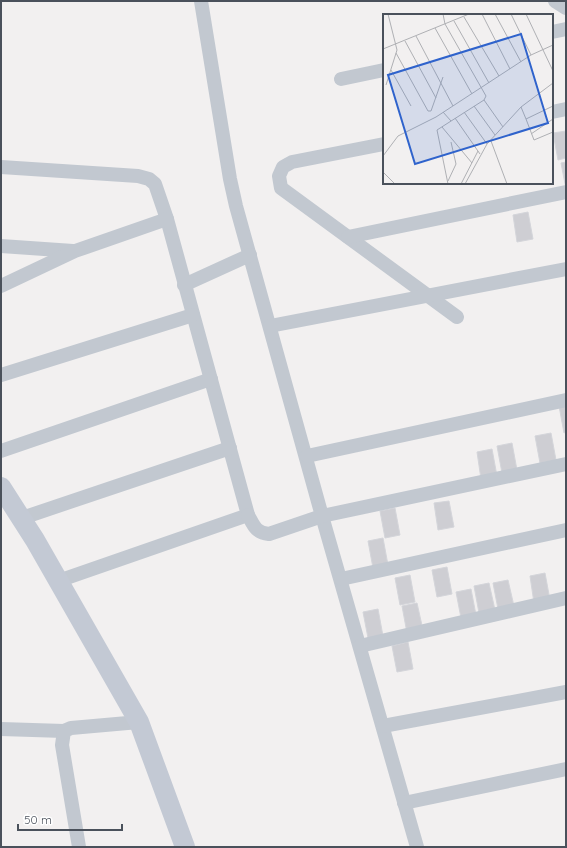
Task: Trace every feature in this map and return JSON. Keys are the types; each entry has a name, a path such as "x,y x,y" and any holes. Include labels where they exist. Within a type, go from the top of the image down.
{"street":[{"path":"201,1 230,179 236,206 322,516 418,847"},
{"path":"555,1 566,8"},
{"path":"553,32 566,29"},
{"path":"341,80 383,70"},
{"path":"553,112 566,109"},
{"path":"383,144 292,162 283,167 279,176 281,188 457,317"},
{"path":"1,167 144,177 155,184 167,219 248,515 255,528 260,533 269,534 322,516 566,464"},
{"path":"348,237 566,192"},
{"path":"1,286 75,251 167,219"},
{"path":"1,246 75,251"},
{"path":"184,284 250,255"},
{"path":"270,326 566,269"},
{"path":"1,375 193,315"},
{"path":"1,452 211,379"},
{"path":"306,456 566,400"},
{"path":"22,518 230,448"},
{"path":"1,487 22,518 139,722 185,847"},
{"path":"58,581 248,515"},
{"path":"341,579 566,530"},
{"path":"360,646 566,598"},
{"path":"383,726 566,692"},
{"path":"1,729 64,731 71,728 139,722"},
{"path":"64,731 62,745 79,847"},
{"path":"404,803 566,769"}],"building":[{"path":"566,131 566,158 558,160 553,133"},
{"path":"566,162 566,189 561,163"},
{"path":"528,212 533,239 517,242 513,215"},
{"path":"566,405 566,432 564,433 559,406"},
{"path":"551,433 556,460 540,463 535,436"},
{"path":"512,443 517,470 502,473 497,446"},
{"path":"492,449 497,476 481,479 477,452"},
{"path":"449,501 454,527 438,530 434,503"},
{"path":"395,508 400,535 385,538 380,511"},
{"path":"383,538 388,565 373,568 368,541"},
{"path":"447,567 452,594 437,597 432,570"},
{"path":"545,573 550,600 534,603 530,576"},
{"path":"410,575 415,602 400,605 395,578"},
{"path":"508,580 514,606 498,609 493,583"},
{"path":"489,583 495,610 479,613 474,586"},
{"path":"471,589 476,615 461,618 456,592"},
{"path":"417,603 423,630 407,633 402,606"},
{"path":"378,609 383,636 368,638 363,612"},
{"path":"408,642 413,669 397,672 392,646"}]}
